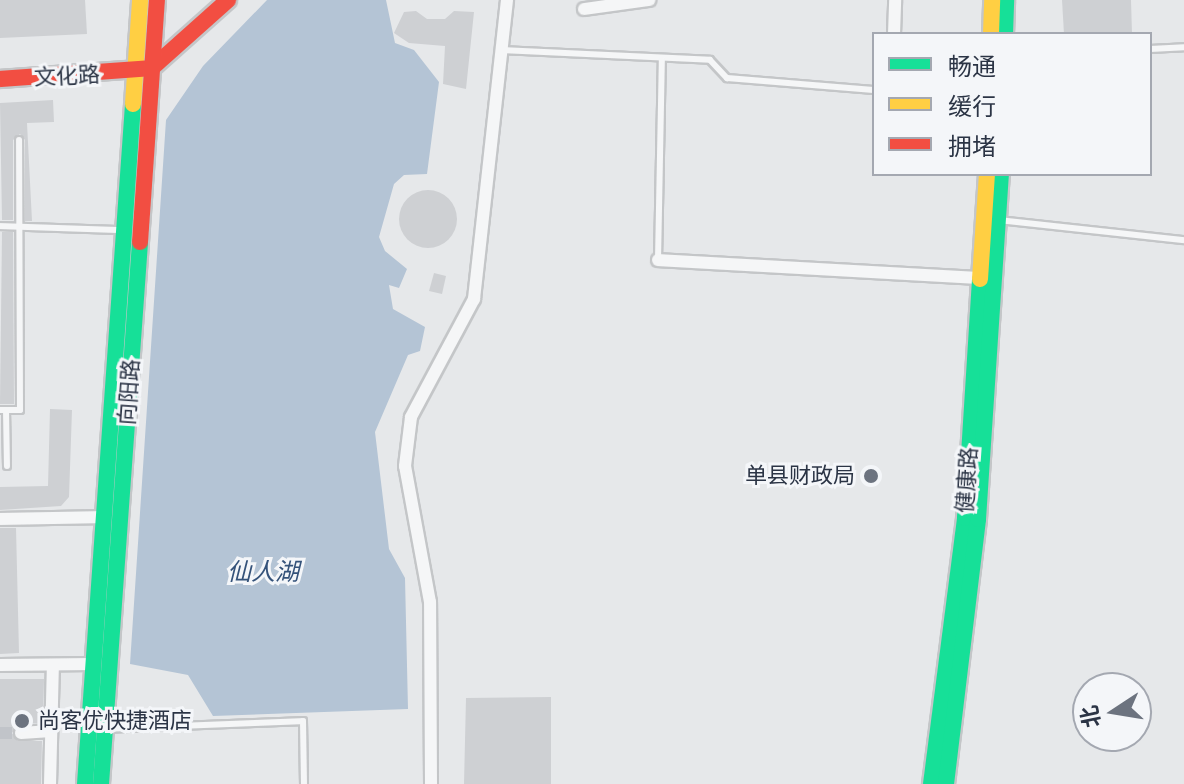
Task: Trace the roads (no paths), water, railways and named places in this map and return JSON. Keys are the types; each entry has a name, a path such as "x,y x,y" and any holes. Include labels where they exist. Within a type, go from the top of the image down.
{"main road":[{"name":"向阳路","path":"85,784 140,0"},
{"name":"向阳路","path":"101,784 157,0"},
{"path":"152,68 228,0"},
{"path":"991,32 992,0"},
{"path":"1005,32 1006,0"},
{"name":"文化路","path":"0,79 133,72 152,68"},
{"name":"健康路","path":"931,784 965,518 987,176"},
{"name":"健康路","path":"946,784 978,519 1001,176"}],"street":[{"path":"431,784 430,602 405,466 411,417 474,299 507,0"},
{"path":"584,9 649,0"},
{"path":"894,32 895,0"},
{"path":"658,260 982,278"},
{"path":"0,519 102,517"},
{"path":"0,665 93,664"},
{"path":"50,784 53,665"},
{"path":"21,733 51,731"}],"lane":[{"path":"1152,49 1184,47"},
{"path":"501,50 710,60 727,78 872,90"},
{"path":"658,260 662,60"},
{"path":"7,466 3,410 20,410 19,140"},
{"path":"999,220 1184,240"},
{"path":"0,226 18,224 122,230"},
{"path":"105,729 303,721 304,784"}],"water":[{"name":"仙人湖","path":"267,0 386,0 395,43 414,50 439,82 427,174 404,175 394,184 379,237 385,251 407,269 399,288 389,285 393,309 425,327 420,351 408,355 375,432 389,549 405,578 408,709 213,716 188,675 130,664 166,120 203,66"}],"tunnel":[{"path":"0,733 21,733"}],"place":[{"name":"单县财政局","path":"871,476"},
{"name":"尚客优快捷酒店","path":"22,721"}]}
